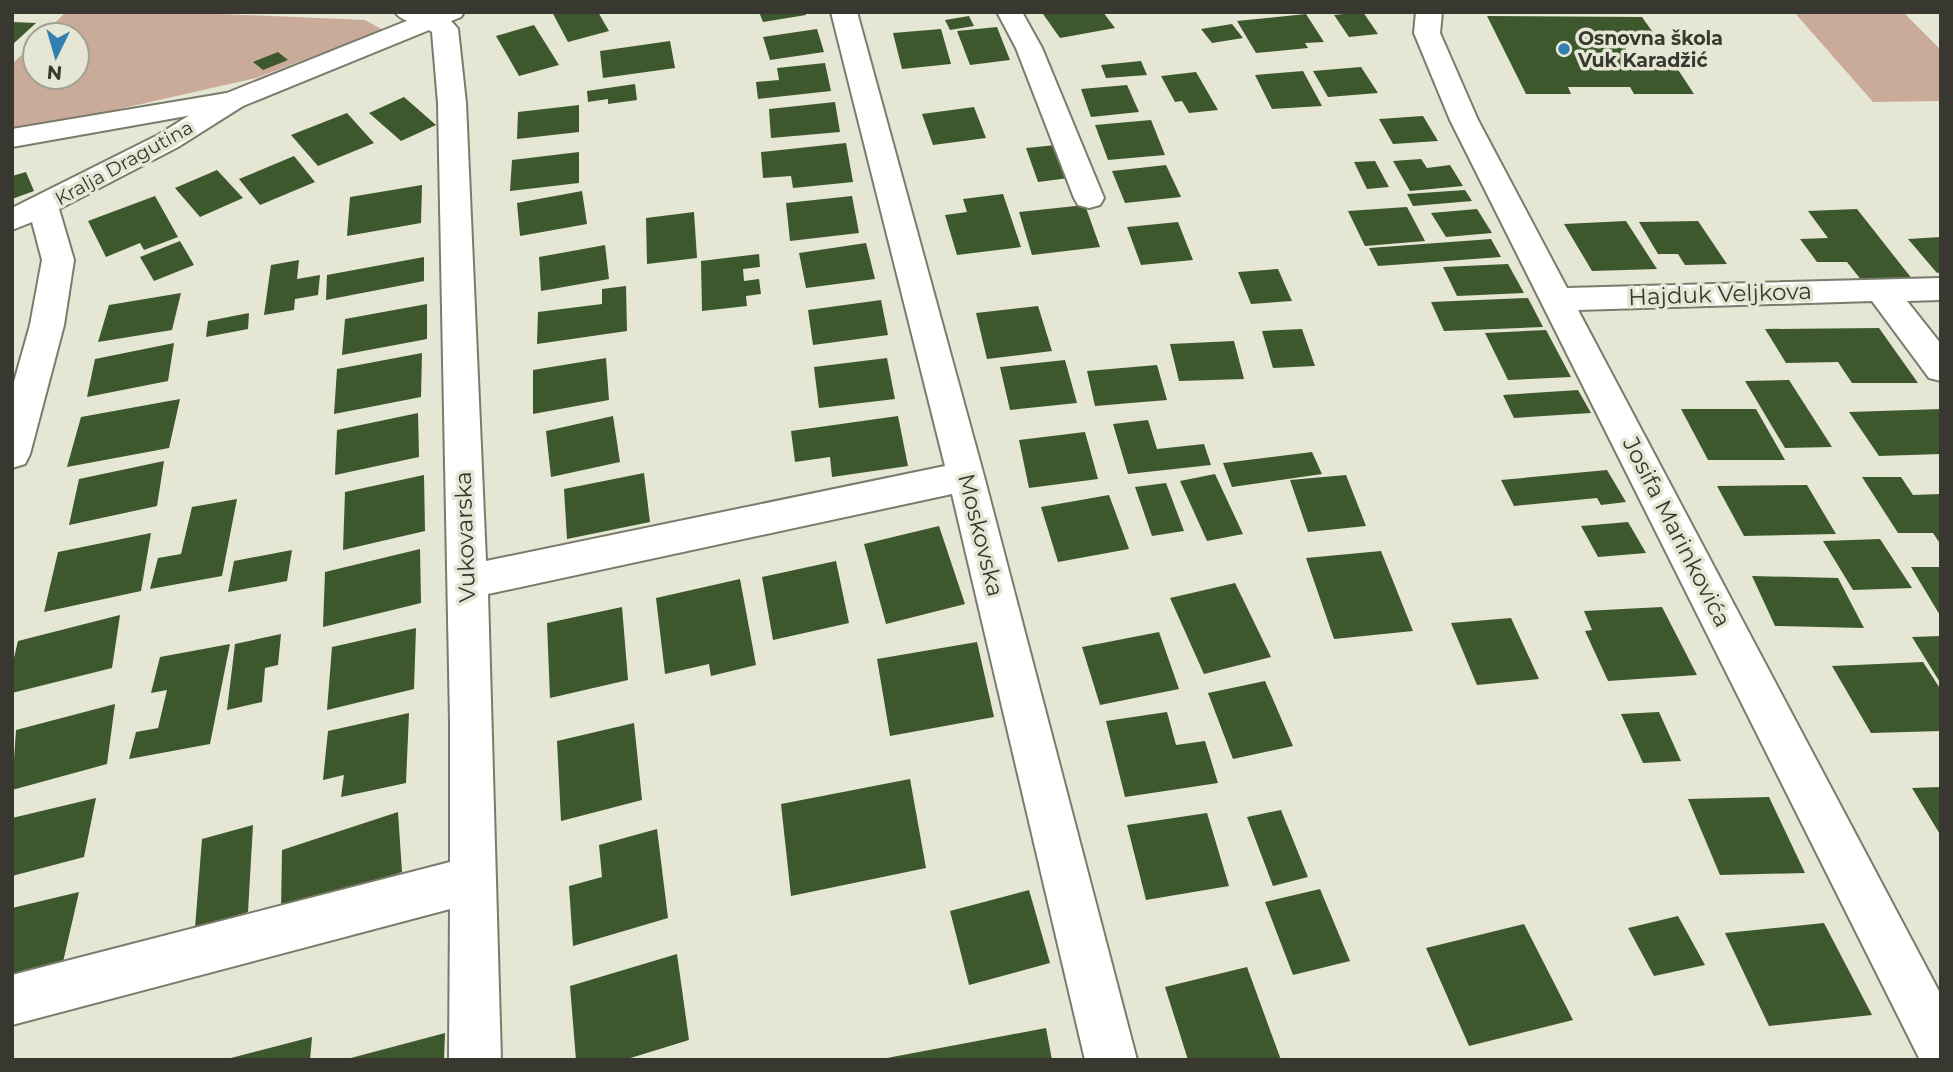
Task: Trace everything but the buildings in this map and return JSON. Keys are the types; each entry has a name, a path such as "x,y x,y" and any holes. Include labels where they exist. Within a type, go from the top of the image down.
{"street":[{"name":"Moskovska","path":"844,12 966,476 1111,1060"},
{"path":"1009,12 1029,48 1089,198"},
{"name":"Josifa Marinkovića","path":"1429,12 1427,33 1464,120 1941,1048"},
{"path":"12,138 233,100 431,15"},
{"name":"Vukovarska","path":"431,15 444,29 452,103 472,721 475,1060"},
{"name":"Kralja Dragutina","path":"12,220 43,207 168,141 233,100"},
{"path":"12,454 47,325 58,260 43,207"},
{"name":"Hajduk Veljkova","path":"1558,299 1941,289"},
{"path":"1881,290 1941,369"},
{"path":"466,582 966,476"},
{"path":"12,1000 474,879"}],"shaded area":[{"path":"66,12 175,12 365,20 383,30 256,78 84,117 12,129 12,64 21,55 21,91 91,91 91,21 57,21"},
{"path":"1794,12 1903,12 1941,50 1941,101 1873,102"}],"place":[{"name":"Osnovna škola Vuk Karadžić","path":"1564,49"}]}
